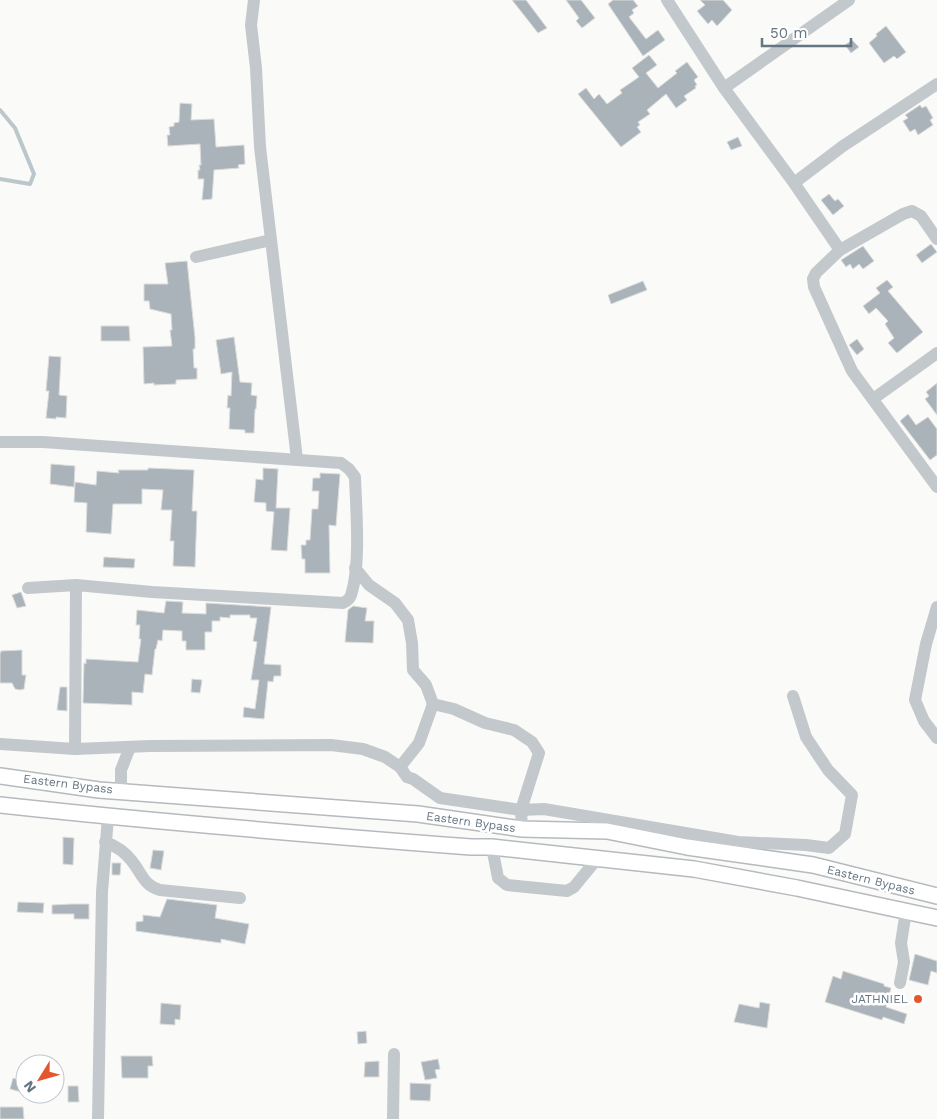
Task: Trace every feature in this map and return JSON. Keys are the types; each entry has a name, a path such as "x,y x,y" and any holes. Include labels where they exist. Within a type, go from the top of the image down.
{"main road":[{"name":"Eastern Bypass","path":"0,776 99,790 121,790 418,814 522,829 608,832 813,865 937,896"},
{"path":"149,819 150,793"},
{"name":"Eastern Bypass","path":"0,805 108,817 149,819 290,833 470,847 492,847 694,869 937,918"}],"street":[{"path":"254,0 251,25 256,68 260,148 296,459"},
{"path":"667,0 724,88 794,183 840,250"},
{"path":"724,88 849,0"},
{"path":"794,183 843,146 937,84"},
{"path":"937,239 921,216 912,211 903,214 840,250 816,273 813,279 814,287 852,371 937,487"},
{"path":"196,256 272,240"},
{"path":"873,399 935,360"},
{"path":"0,442 43,442 341,463 355,477 355,568 351,595 343,603 76,586 28,588"},
{"path":"355,568 368,585 395,602 408,620 412,643 413,670 426,685 433,704 419,742 400,767"},
{"path":"75,749 76,586"},
{"path":"937,607 926,644 915,700 924,721 937,738"},
{"path":"0,744 75,749 331,745 363,749 385,757 400,767 407,777 413,779 440,798 521,810 544,809 738,842 829,848 845,834 852,795 828,770 806,737 794,696"},
{"path":"433,704 454,709 485,723 514,730 532,742 539,753 521,810 522,829"},
{"path":"121,790 121,770 130,747"},
{"path":"98,1119 102,892 108,817"},
{"path":"106,842 122,850 151,887 160,890 240,898"},
{"path":"492,847 498,878 507,885 567,891 574,887 597,859"},
{"path":"900,983 904,962 901,943 906,911"},
{"path":"393,1119 394,1054"}],"building":[{"path":"512,0 526,0 547,28 538,33"},
{"path":"566,0 581,0 595,18 582,28 576,21 579,18"},
{"path":"613,0 633,0 638,6 632,10 634,13 629,17 646,39 658,30 665,40 643,56 608,4"},
{"path":"700,0 723,0 732,10 717,26 712,20 708,24 697,11 705,5"},
{"path":"886,26 906,52 897,59 894,56 884,63 869,43"},
{"path":"852,40 859,47 851,53 845,45"},
{"path":"649,55 657,65 646,73 658,88 677,73 675,71 687,62 698,77 694,80 697,85 695,86 696,88 684,96 687,100 676,108 666,94 647,110 650,114 638,122 640,125 637,127 641,132 621,147 578,94 586,88 594,99 599,94 607,104 622,93 620,90 639,77 632,68"},
{"path":"180,103 192,104 191,120 214,119 216,147 244,145 245,164 238,165 239,168 214,170 212,199 202,200 204,179 198,179 199,165 201,165 200,144 168,146 167,135 170,135 169,127 179,122"},
{"path":"920,105 922,108 926,106 933,118 930,120 933,125 918,135 915,129 910,132 903,121 908,118 905,115"},
{"path":"738,137 742,146 731,150 727,142"},
{"path":"829,194 835,201 838,199 844,206 833,215 821,200"},
{"path":"931,244 937,252 922,263 916,255"},
{"path":"863,246 874,261 863,269 859,264 853,269 850,264 846,267 841,260"},
{"path":"187,261 195,338 195,349 193,349 194,368 197,368 197,379 176,380 176,384 144,384 143,347 172,346 170,330 172,330 171,314 150,309 149,301 144,301 144,284 168,284 165,263"},
{"path":"887,280 893,287 888,291 923,332 897,353 888,343 894,338 885,324 888,321 876,308 869,314 863,306 880,293 876,288"},
{"path":"643,281 647,290 611,304 608,295"},
{"path":"101,326 129,326 130,341 101,341"},
{"path":"234,337 240,382 252,383 251,395 257,396 254,433 245,433 245,430 229,429 230,408 227,408 228,395 231,396 232,372 221,374 216,340"},
{"path":"857,339 864,349 857,355 849,345"},
{"path":"49,356 61,357 59,395 67,396 66,418 46,418 49,391 46,391"},
{"path":"937,383 937,415 925,399 929,396 926,392"},
{"path":"908,414 916,425 928,417 937,429 937,455 930,460 900,421"},
{"path":"51,464 75,466 74,487 50,484"},
{"path":"148,468 194,470 192,511 197,511 195,567 173,566 174,541 170,541 172,510 161,510 163,490 142,489 142,504 113,504 111,534 86,532 87,503 74,502 75,482 96,485 97,471 119,473 118,470 148,470"},
{"path":"263,468 278,469 276,508 290,508 287,551 271,550 274,512 266,511 266,503 254,502 256,479 263,480"},
{"path":"320,473 340,474 336,526 329,525 330,573 305,573 305,559 302,559 301,545 306,545 306,540 310,540 312,509 318,509 319,491 312,491 313,478 320,478"},
{"path":"104,557 135,559 134,568 103,567"},
{"path":"21,592 26,606 17,608 12,595"},
{"path":"166,601 183,602 182,613 206,614 206,603 271,607 264,664 281,665 281,676 274,676 273,682 268,681 264,719 243,717 244,707 255,709 259,680 251,680 257,642 253,641 257,618 250,618 250,615 230,615 230,618 220,617 220,621 212,621 212,632 205,632 205,650 186,650 186,641 182,641 182,631 163,630 162,641 158,640 155,649 152,675 145,674 143,693 132,692 132,705 83,703 84,663 86,664 86,659 138,662 141,639 139,639 140,625 136,625 137,610 164,613"},
{"path":"353,606 367,608 365,621 374,621 373,643 345,642 348,610"},
{"path":"22,650 22,675 26,675 24,689 20,690 15,689 12,683 0,683 0,654 1,651"},
{"path":"192,679 202,680 200,693 191,692"},
{"path":"60,687 67,687 67,711 57,710"},
{"path":"63,837 74,838 73,865 63,864"},
{"path":"153,850 164,851 161,870 150,868"},
{"path":"112,863 121,863 120,875 112,875"},
{"path":"167,899 217,905 215,918 249,924 245,944 221,939 221,943 136,931 136,922 143,921 143,915 160,917"},
{"path":"18,902 44,903 43,913 17,912"},
{"path":"89,904 89,919 74,919 74,914 52,914 52,905"},
{"path":"915,954 937,961 937,973 931,971 928,985 909,980"},
{"path":"843,971 891,988 886,1007 907,1014 904,1024 883,1017 882,1020 825,1002 833,976 841,979"},
{"path":"760,1002 770,1004 767,1028 734,1022 739,1004 759,1008"},
{"path":"161,1003 181,1005 180,1020 175,1019 175,1025 160,1024"},
{"path":"366,1031 367,1043 358,1044 357,1032"},
{"path":"121,1056 152,1056 153,1066 148,1066 148,1078 122,1078"},
{"path":"438,1059 440,1069 435,1070 437,1078 425,1080 421,1062"},
{"path":"379,1061 379,1077 364,1077 365,1062"},
{"path":"13,1078 15,1079 15,1090 10,1089"},
{"path":"410,1083 431,1084 430,1101 410,1100"},
{"path":"68,1086 78,1086 79,1102 68,1102"},
{"path":"0,1107 23,1107 24,1119 0,1119"}],"waterway":[{"path":"0,110 15,128 34,174 30,184 0,179"}],"place":[{"name":"JATHNIEL","path":"918,999"}]}
